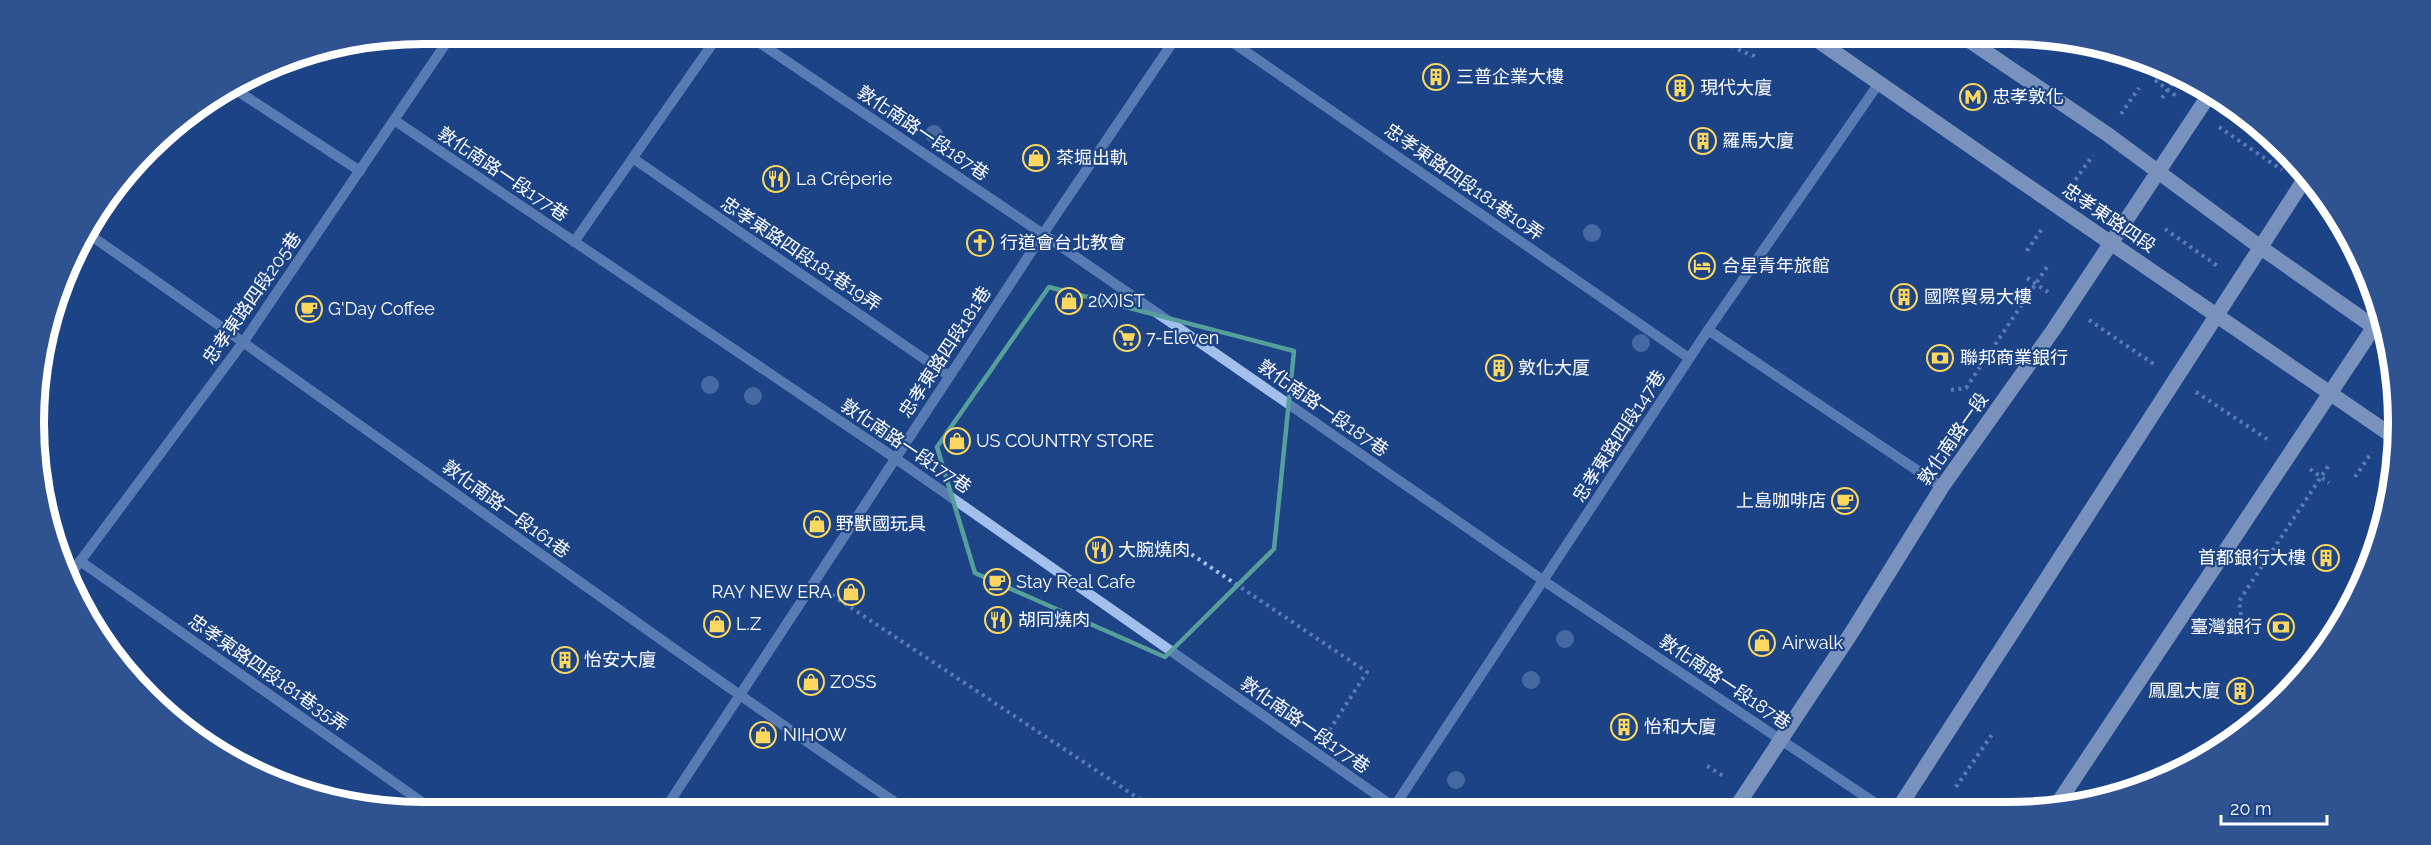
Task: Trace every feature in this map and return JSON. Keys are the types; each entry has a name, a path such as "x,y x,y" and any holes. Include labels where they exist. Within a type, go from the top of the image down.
{"main road":[{"name":"忠孝東路四段","path":"1823,44 2388,433"},
{"path":"1974,44 2107,134 2260,247 2375,325"},
{"name":"敦化南路一段","path":"1740,802 1852,632 1942,487 2054,329 2206,99"},
{"path":"1902,802 2302,183"},
{"path":"2062,797 2329,394 2376,330"}],"street":[{"name":"忠孝東路四段205巷","path":"73,570 244,341 446,44"},
{"path":"574,242 712,44"},
{"name":"敦化南路一段187巷","path":"762,44 1544,580 1874,802"},
{"name":"忠孝東路四段181巷","path":"669,802 1042,234 1172,44"},
{"name":"忠孝東路四段181巷10弄","path":"1235,44 1689,358"},
{"name":"忠孝東路四段147巷","path":"1398,802 1689,358 1879,83"},
{"path":"238,92 360,171"},
{"name":"敦化南路一段177巷","path":"394,120 895,458 1383,802"},
{"name":"忠孝東路四段181巷19弄","path":"634,159 950,376"},
{"name":"敦化南路一段161巷","path":"92,237 244,341 738,696 895,802"},
{"path":"1708,330 1942,487"},
{"name":"忠孝東路四段181巷35弄","path":"80,561 422,802"}],"path":[{"path":"1730,44 1759,58"},
{"path":"2162,98 2173,82"},
{"path":"2027,251 2139,88"},
{"path":"2218,126 2266,159"},
{"path":"2165,229 2220,268"},
{"path":"1951,390 1966,388 2048,267"},
{"path":"2090,320 2142,356"},
{"path":"2204,398 2256,432"},
{"path":"2241,615 2239,601 2329,465"},
{"path":"1179,546 1367,672 1315,752"},
{"path":"814,583 1144,802"},
{"path":"1956,787 1993,733"}],"highlighted area":[{"path":"1049,287 1294,351 1274,549 1165,657 975,573 937,447"}],"place":[{"name":"三普企業大樓","path":"1436,77"},
{"name":"現代大廈","path":"1680,88"},
{"name":"忠孝敦化","path":"1973,97"},
{"name":"羅馬大廈","path":"1703,141"},
{"name":"茶堀出軌","path":"1036,158"},
{"name":"La Crêperie","path":"776,179"},
{"name":"行道會台北教會","path":"980,243"},
{"name":"合星青年旅館","path":"1702,266"},
{"name":"國際貿易大樓","path":"1904,297"},
{"name":"2(X)IST","path":"1069,301"},
{"name":"G'Day Coffee","path":"309,309"},
{"name":"7-Eleven","path":"1127,338"},
{"name":"聯邦商業銀行","path":"1940,358"},
{"name":"敦化大厦","path":"1499,368"},
{"name":"US COUNTRY STORE","path":"957,441"},
{"name":"上島咖啡店","path":"1845,501"},
{"name":"野獸國玩具","path":"817,524"},
{"name":"大腕燒肉","path":"1099,550"},
{"name":"首都銀行大樓","path":"2326,558"},
{"name":"Stay Real Cafe","path":"997,582"},
{"name":"RAY NEW ERA","path":"851,592"},
{"name":"胡同燒肉","path":"998,620"},
{"name":"L.Z","path":"717,624"},
{"name":"臺灣銀行","path":"2281,627"},
{"name":"Airwalk","path":"1762,643"},
{"name":"怡安大廈","path":"565,660"},
{"name":"ZOSS","path":"811,682"},
{"name":"鳳凰大廈","path":"2240,691"},
{"name":"怡和大廈","path":"1624,727"},
{"name":"NIHOW","path":"763,735"}]}
